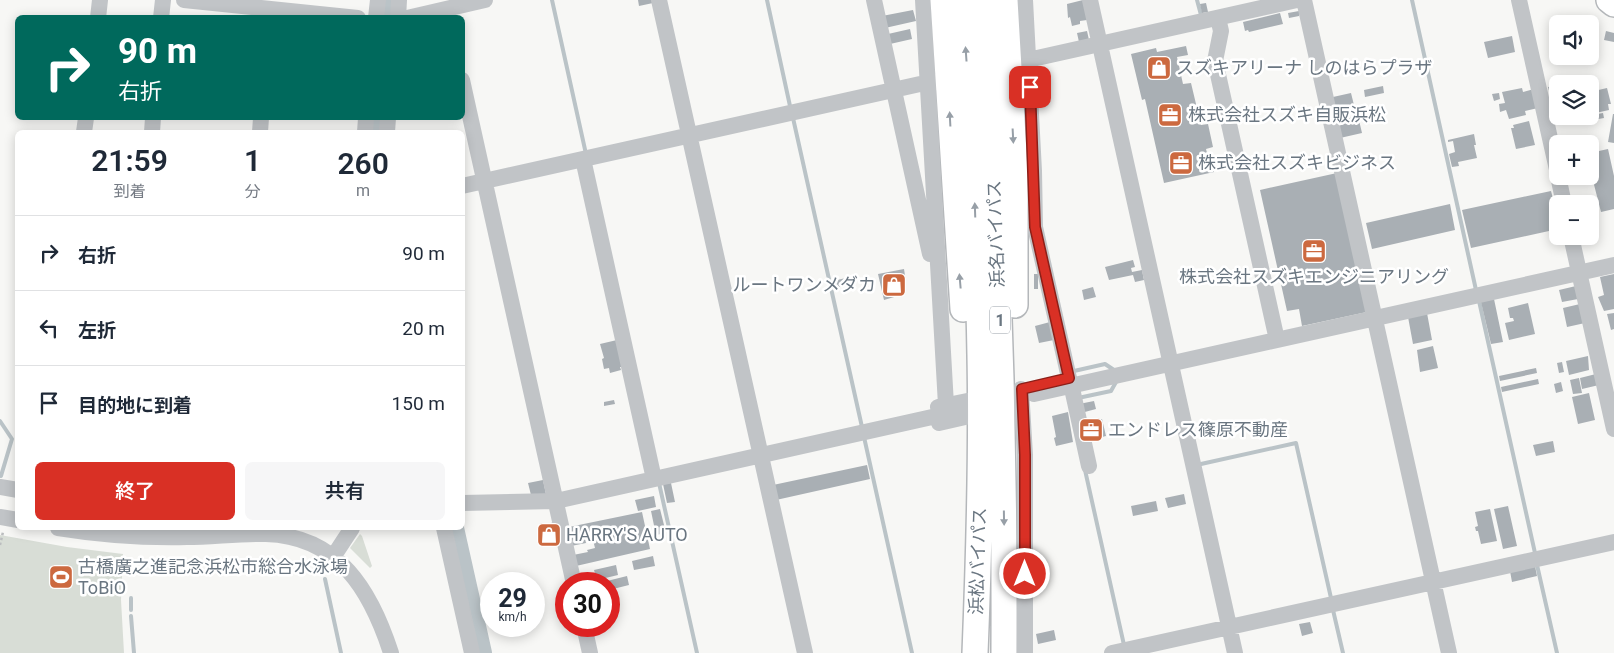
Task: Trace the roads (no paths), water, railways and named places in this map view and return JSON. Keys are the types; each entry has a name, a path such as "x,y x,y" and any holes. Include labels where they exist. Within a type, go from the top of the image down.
{"highway":[{"path":"943,0 939,82 960,271 960,408 992,469"},
{"name":"浜名バイパス","path":"963,0 978,278 980,353 992,469"},
{"name":"浜名バイパス","path":"983,0 994,172 992,469"},
{"path":"992,469 1020,397 1015,312 1019,61 1005,0"},
{"path":"1608,0 1614,4"},
{"name":"浜松バイパス","path":"975,653 992,469"},
{"name":"浜松バイパス","path":"992,469 1004,653"}],"street":[{"path":"98,15 100,0"},
{"path":"161,15 163,0"},
{"path":"184,0 329,15"},
{"path":"376,15 378,0"},
{"path":"398,15 399,0"},
{"path":"420,15 485,0"},
{"path":"659,0 805,653"},
{"path":"874,0 931,258 938,257"},
{"path":"923,0 939,82 938,257 960,408"},
{"path":"1025,0 1019,61 1035,227 1088,466"},
{"path":"1090,0 1235,653"},
{"path":"1019,61 1297,0"},
{"path":"1304,0 1449,653"},
{"path":"1519,0 1549,135"},
{"path":"1218,18 1221,31 1215,61 1277,340"},
{"path":"465,185 894,90 939,82"},
{"path":"465,93 571,572"},
{"path":"583,159 654,479"},
{"path":"1573,245 1610,393 1614,428"},
{"path":"1020,397 1614,265"},
{"path":"1020,397 1071,386 1089,374 1114,376"},
{"path":"1020,397 1025,455 1025,653"},
{"path":"875,429 900,432 960,408"},
{"path":"465,503 556,500 875,429 896,417 960,408"},
{"path":"0,487 15,490"},
{"path":"2,524 15,521"},
{"path":"94,530 188,537 228,531 282,535 309,543 333,557 364,588 381,622 391,653"},
{"path":"333,557 351,530"},
{"path":"444,530 472,653"},
{"path":"1112,653 1614,542"},
{"path":"586,637 590,653"}],"waterway":[{"path":"387,15 389,0"},
{"path":"552,0 586,154"},
{"path":"767,0 790,106"},
{"path":"1197,0 1201,15"},
{"path":"1412,0 1476,290"},
{"path":"793,118 862,427"},
{"path":"376,130 377,120"},
{"path":"1479,301 1535,553"},
{"path":"1074,371 1105,364 1114,370"},
{"path":"1078,398 1111,391 1116,382"},
{"path":"0,421 12,439 1,476"},
{"path":"864,437 912,653"},
{"path":"1201,464 1296,443 1331,598"},
{"path":"1085,470 1124,645"},
{"path":"659,483 697,653"},
{"path":"452,530 480,653"},
{"path":"1537,565 1557,653"},
{"path":"325,579 341,653"},
{"path":"131,598 131,610"},
{"path":"1333,610 1343,653"},
{"path":"131,616 134,653"}],"place":[{"name":"スズキアリーナ しのはらプラザ","path":"1159,68"},
{"name":"株式会社スズキ自販浜松","path":"1170,115"},
{"name":"株式会社スズキビジネス","path":"1181,163"},
{"name":"株式会社スズキエンジニアリング","path":"1314,251"},
{"name":"ルートワンメダカ","path":"894,285"},
{"name":"エンドレス篠原不動産","path":"1091,430"},
{"name":"HARRY'S AUTO","path":"549,535"},
{"name":"古橋廣之進記念浜松市総合水泳場 ToBiO","path":"61,577"}]}
